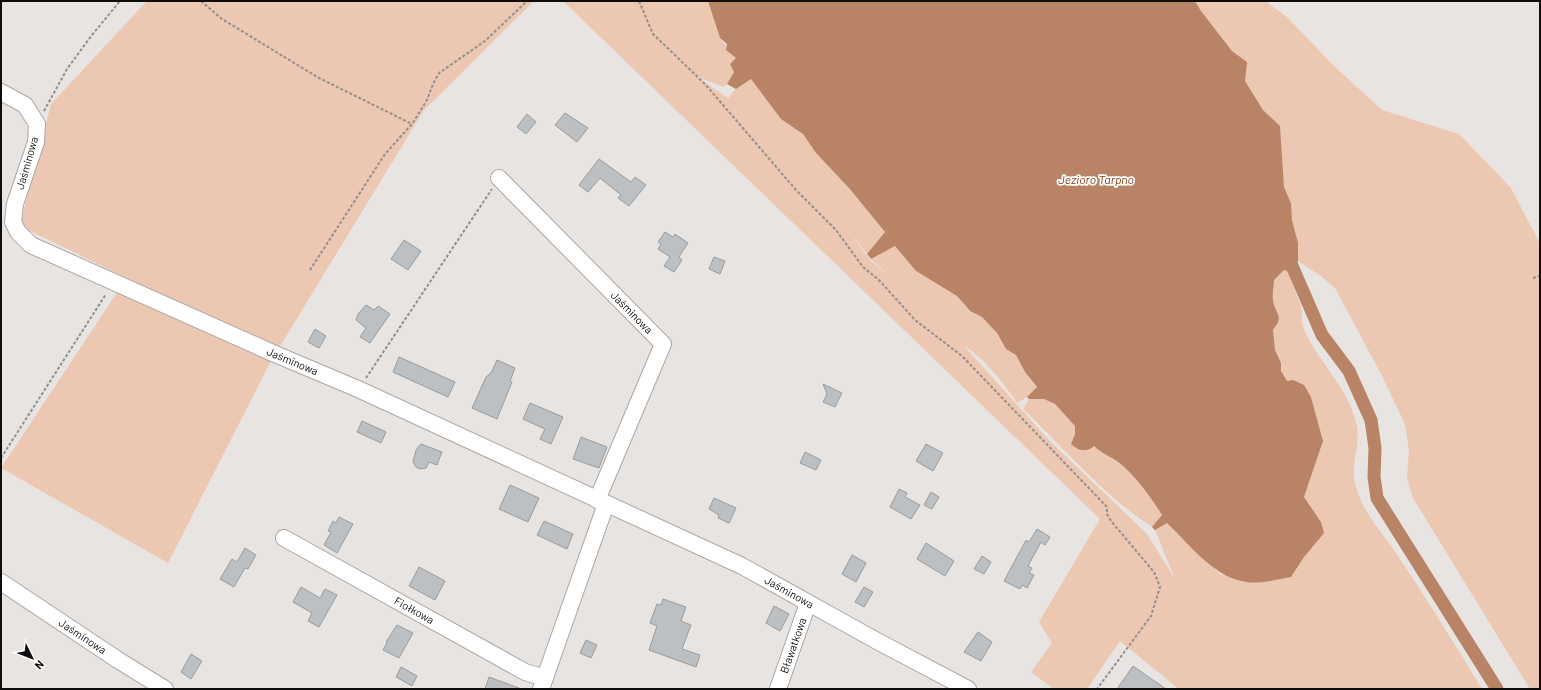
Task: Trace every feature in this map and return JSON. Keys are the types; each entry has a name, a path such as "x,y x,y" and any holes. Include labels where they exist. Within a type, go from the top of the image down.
{"street":[{"name":"Jaśminowa","path":"1,92 25,105 37,124 36,142 15,204 13,222 18,232 31,245 275,354 358,389 742,566 877,642 968,689"},
{"name":"Jaśminowa","path":"499,178 663,344 602,502 543,684"},
{"name":"Jaśminowa","path":"1,219 15,204"},
{"name":"Fiołkowa","path":"284,538 525,672 543,684"},
{"name":"Jaśminowa","path":"1,582 118,660 166,689"},
{"name":"Bławatkowa","path":"778,689 808,603"}],"path":[{"path":"37,124 67,70 92,35 120,1"},
{"path":"201,1 222,19 319,78 412,124"},
{"path":"310,270 385,154 412,124 428,100 432,84 439,73 484,40 527,1"},
{"path":"639,1 653,34 705,84 796,190 836,230 863,267 879,280 915,320 962,356 1107,507 1107,514 1111,521 1154,572 1160,587 1151,616 1097,689"},
{"path":"358,389 499,178"},
{"path":"1533,278 1540,276"},
{"path":"1,458 114,281"}],"shaded area":[{"path":"147,1 534,1 424,110 277,351 20,226 51,104"},
{"path":"563,1 708,1 720,38 736,58 735,66 731,78 723,87 694,75 728,98 736,89 751,79 781,119 803,134 816,153 849,188 885,232 867,254 847,229 870,260 891,278 871,259 895,246 916,271 957,296 969,311 982,317 997,333 1006,349 1016,355 1025,372 1037,388 1017,403 993,371 978,356 964,346 1048,439 1147,534 1175,579 1155,530 1167,523 1220,574 1264,582 1291,577 1304,557 1321,522 1304,497 1323,441 1311,397 1287,381 1282,374 1281,363 1275,350 1273,330 1277,325 1279,318 1273,300 1274,280 1284,270 1290,272 1293,286 1301,306 1304,330 1317,353 1340,386 1352,409 1356,422 1358,438 1354,479 1359,497 1374,523 1398,556 1482,689 1179,689 1120,641 1087,689 1054,689 1031,672 1052,643 1039,622 1100,519"},
{"path":"1195,1 1265,1 1287,17 1333,65 1382,110 1459,134 1511,188 1540,244 1540,689 1530,689 1413,498 1407,478 1409,450 1405,424 1380,372 1335,288 1322,277 1298,261 1298,243 1292,220 1291,203 1284,187 1280,126 1263,110 1245,81 1246,62 1232,51"},
{"path":"120,288 273,357 168,563 1,468"},
{"path":"1029,399 1044,399 1055,404 1075,426 1075,434 1071,444 1083,451 1094,446 1124,467 1136,479 1162,515 1152,527 1117,501 1023,409"}],"water":[{"name":"Jezioro Tarpno","path":"708,1 1195,1 1232,51 1247,62 1245,81 1263,110 1280,126 1284,187 1291,203 1292,220 1298,243 1298,261 1290,272 1284,270 1274,280 1273,300 1279,318 1277,325 1273,330 1275,350 1281,363 1281,371 1287,381 1293,380 1304,385 1311,397 1323,441 1304,497 1321,522 1324,533 1304,557 1291,577 1266,582 1248,582 1231,578 1211,566 1167,523 1155,530 1152,527 1162,515 1142,486 1118,462 1094,446 1088,450 1082,450 1071,444 1075,434 1075,426 1055,404 1044,399 1029,399 1027,397 1037,387 1025,372 1016,355 1006,349 997,333 982,317 970,311 957,296 916,271 895,246 871,259 867,254 885,232 849,188 816,153 803,134 781,119 751,79 736,89 727,84 734,72 730,64 736,58 726,50 727,44 720,38"}],"building":[{"path":"565,113 588,128 577,142 555,125"},
{"path":"527,114 536,122 526,134 517,127"},
{"path":"599,159 631,182 635,177 646,185 629,206 618,198 621,195 600,178 588,192 579,185"},
{"path":"665,232 673,237 675,234 688,243 679,257 682,260 674,272 664,266 670,257 658,249 661,244 658,242"},
{"path":"404,240 421,251 408,270 391,259"},
{"path":"714,257 725,261 720,274 709,269"},
{"path":"366,305 374,310 378,306 390,314 370,343 360,337 366,328 356,320 358,314"},
{"path":"315,329 326,336 319,348 308,342"},
{"path":"399,357 455,382 448,397 393,372"},
{"path":"497,360 515,368 510,381 512,382 497,419 472,408 486,377 491,373"},
{"path":"823,384 842,393 835,407 823,402 827,394"},
{"path":"530,403 563,417 551,444 540,439 545,429 523,419"},
{"path":"362,421 386,432 381,443 357,432"},
{"path":"581,437 607,447 599,468 573,459"},
{"path":"421,444 442,452 437,465 429,462 426,468 420,469 416,467 413,462 416,450"},
{"path":"926,444 943,453 933,471 916,461"},
{"path":"805,452 821,460 816,470 800,463"},
{"path":"510,485 539,498 528,522 499,509"},
{"path":"899,489 907,493 905,497 920,505 911,519 890,507"},
{"path":"931,492 939,497 932,509 924,505"},
{"path":"714,498 736,508 729,523 718,518 719,515 709,509"},
{"path":"339,517 353,524 337,553 324,545 331,532 328,531 333,521 336,523"},
{"path":"544,521 573,534 567,549 537,535"},
{"path":"1037,529 1050,537 1045,545 1041,542 1028,566 1032,568 1029,573 1034,575 1027,588 1022,585 1020,589 1004,581 1026,540 1029,542"},
{"path":"926,543 954,561 945,576 917,559"},
{"path":"245,548 256,555 248,569 245,568 234,587 220,579 232,559 237,562"},
{"path":"852,555 866,563 856,582 842,574"},
{"path":"982,556 991,562 984,574 974,569"},
{"path":"419,567 445,581 435,600 409,586"},
{"path":"301,587 320,598 325,589 337,595 319,627 308,621 312,613 293,602"},
{"path":"864,587 873,592 864,607 855,602"},
{"path":"663,599 686,607 681,621 691,625 682,649 700,655 696,667 649,650 657,626 650,623 657,604 661,605"},
{"path":"774,606 789,614 780,631 766,623"},
{"path":"397,625 413,633 399,658 383,650 387,643 386,642"},
{"path":"978,632 992,642 981,661 964,652"},
{"path":"586,640 597,645 591,658 580,653"},
{"path":"191,654 202,661 191,679 181,672"},
{"path":"1133,666 1166,689 1117,689"},
{"path":"401,667 417,676 412,686 396,677"},
{"path":"489,677 519,688 519,689 485,689"}],"waterway":[{"path":"1286,252 1322,335 1349,371 1371,420 1375,448 1374,477 1377,498 1497,689"}]}
